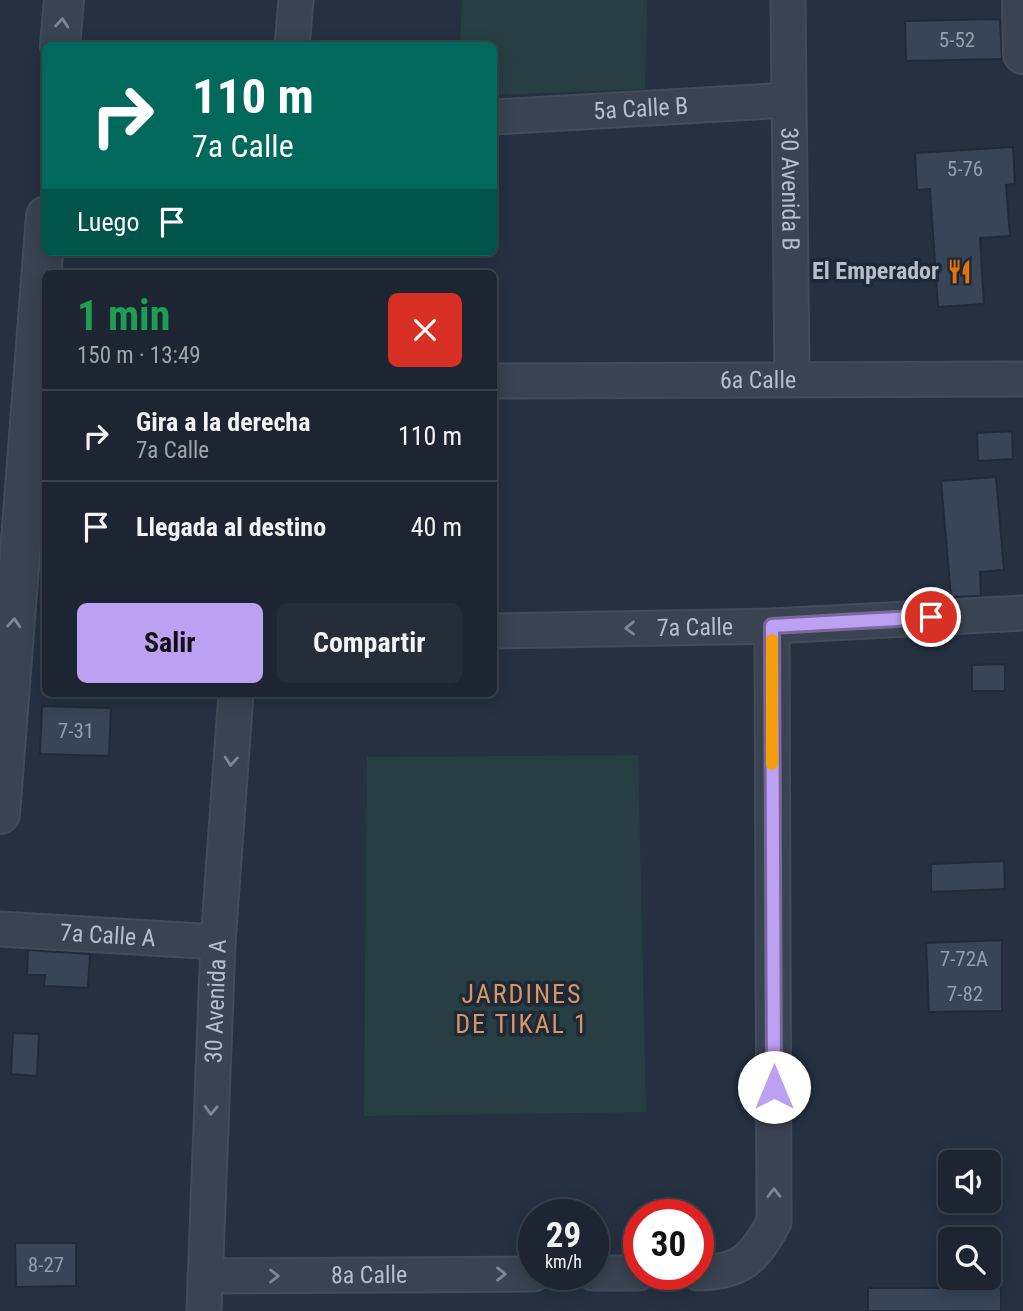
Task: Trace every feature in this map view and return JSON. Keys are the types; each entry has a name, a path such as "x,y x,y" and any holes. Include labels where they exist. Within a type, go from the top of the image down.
{"street":[{"path":"60,42 64,0"},
{"path":"292,42 296,0"},
{"name":"30 Avenida B","path":"788,0 792,379"},
{"path":"1022,0 1023,54"},
{"name":"5a Calle B","path":"497,117 789,100"},
{"path":"0,814 39,375 42,307"},
{"name":"6a Calle","path":"497,381 1023,379"},
{"name":"7a Calle","path":"497,631 772,626 1023,613"},
{"path":"714,1273 720,1273 755,1256 775,1222 772,626"},
{"name":"30 Avenida A","path":"204,1311 218,942 236,697"},
{"name":"7a Calle A","path":"0,929 218,942"},
{"name":"8a Calle","path":"205,1276 518,1274"}],"green space":[{"path":"462,0 647,0 645,89 497,95 497,42 460,42"},
{"path":"638,755 646,1112 364,1116 367,757"}],"building":[{"path":"1000,19 1002,59 906,61 905,21"},
{"path":"1013,147 1015,184 1006,185 1010,236 980,238 984,304 938,307 930,189 917,190 915,153"},
{"path":"1012,431 1013,459 978,461 977,433"},
{"path":"996,477 1004,570 980,572 981,596 951,597 941,481"},
{"path":"1005,664 1005,691 972,691 972,665"},
{"path":"42,706 111,708 109,756 40,754"},
{"path":"1004,861 1005,889 931,892 931,864"},
{"path":"1002,940 1002,1011 929,1012 926,943"},
{"path":"28,950 90,954 88,988 44,986 45,975 27,975"},
{"path":"13,1033 39,1034 37,1076 11,1074"},
{"path":"15,1243 76,1243 76,1286 16,1287"},
{"path":"868,1288 1001,1290 1001,1311 868,1311"}],"slow traffic":[{"path":"772,640 772,764"}],"place":[{"name":"El Emperador","path":"959,271"}],"district":[{"name":"JARDINES DE TIKAL 1","path":"522,1009"}],"route":[{"path":"774,1087 772,626 931,617"}]}
